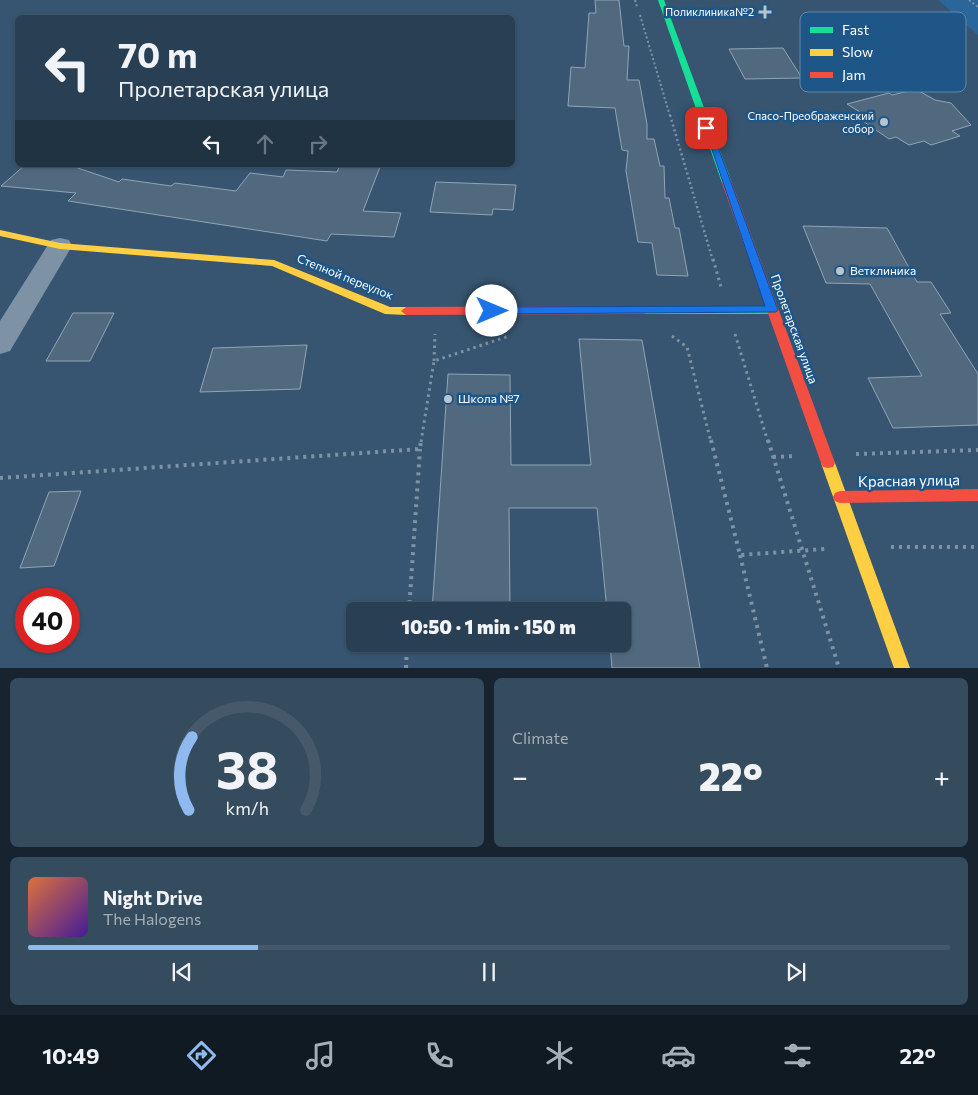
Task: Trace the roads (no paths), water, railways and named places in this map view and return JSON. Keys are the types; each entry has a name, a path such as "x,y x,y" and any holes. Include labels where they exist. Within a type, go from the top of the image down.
{"street":[{"name":"Пролетарская улица","path":"661,0 902,668"},
{"name":"Степной переулок","path":"0,233 60,246 274,264 389,312 772,310"},
{"path":"0,344 60,246"},
{"name":"Красная улица","path":"840,496 978,495"}],"place":[{"name":"Поликлиника№2","path":"765,12"},
{"name":"Спасо-Преображенский собор","path":"884,122"},
{"name":"Ветклиника","path":"840,271"},
{"name":"Школа №7","path":"448,399"}]}
